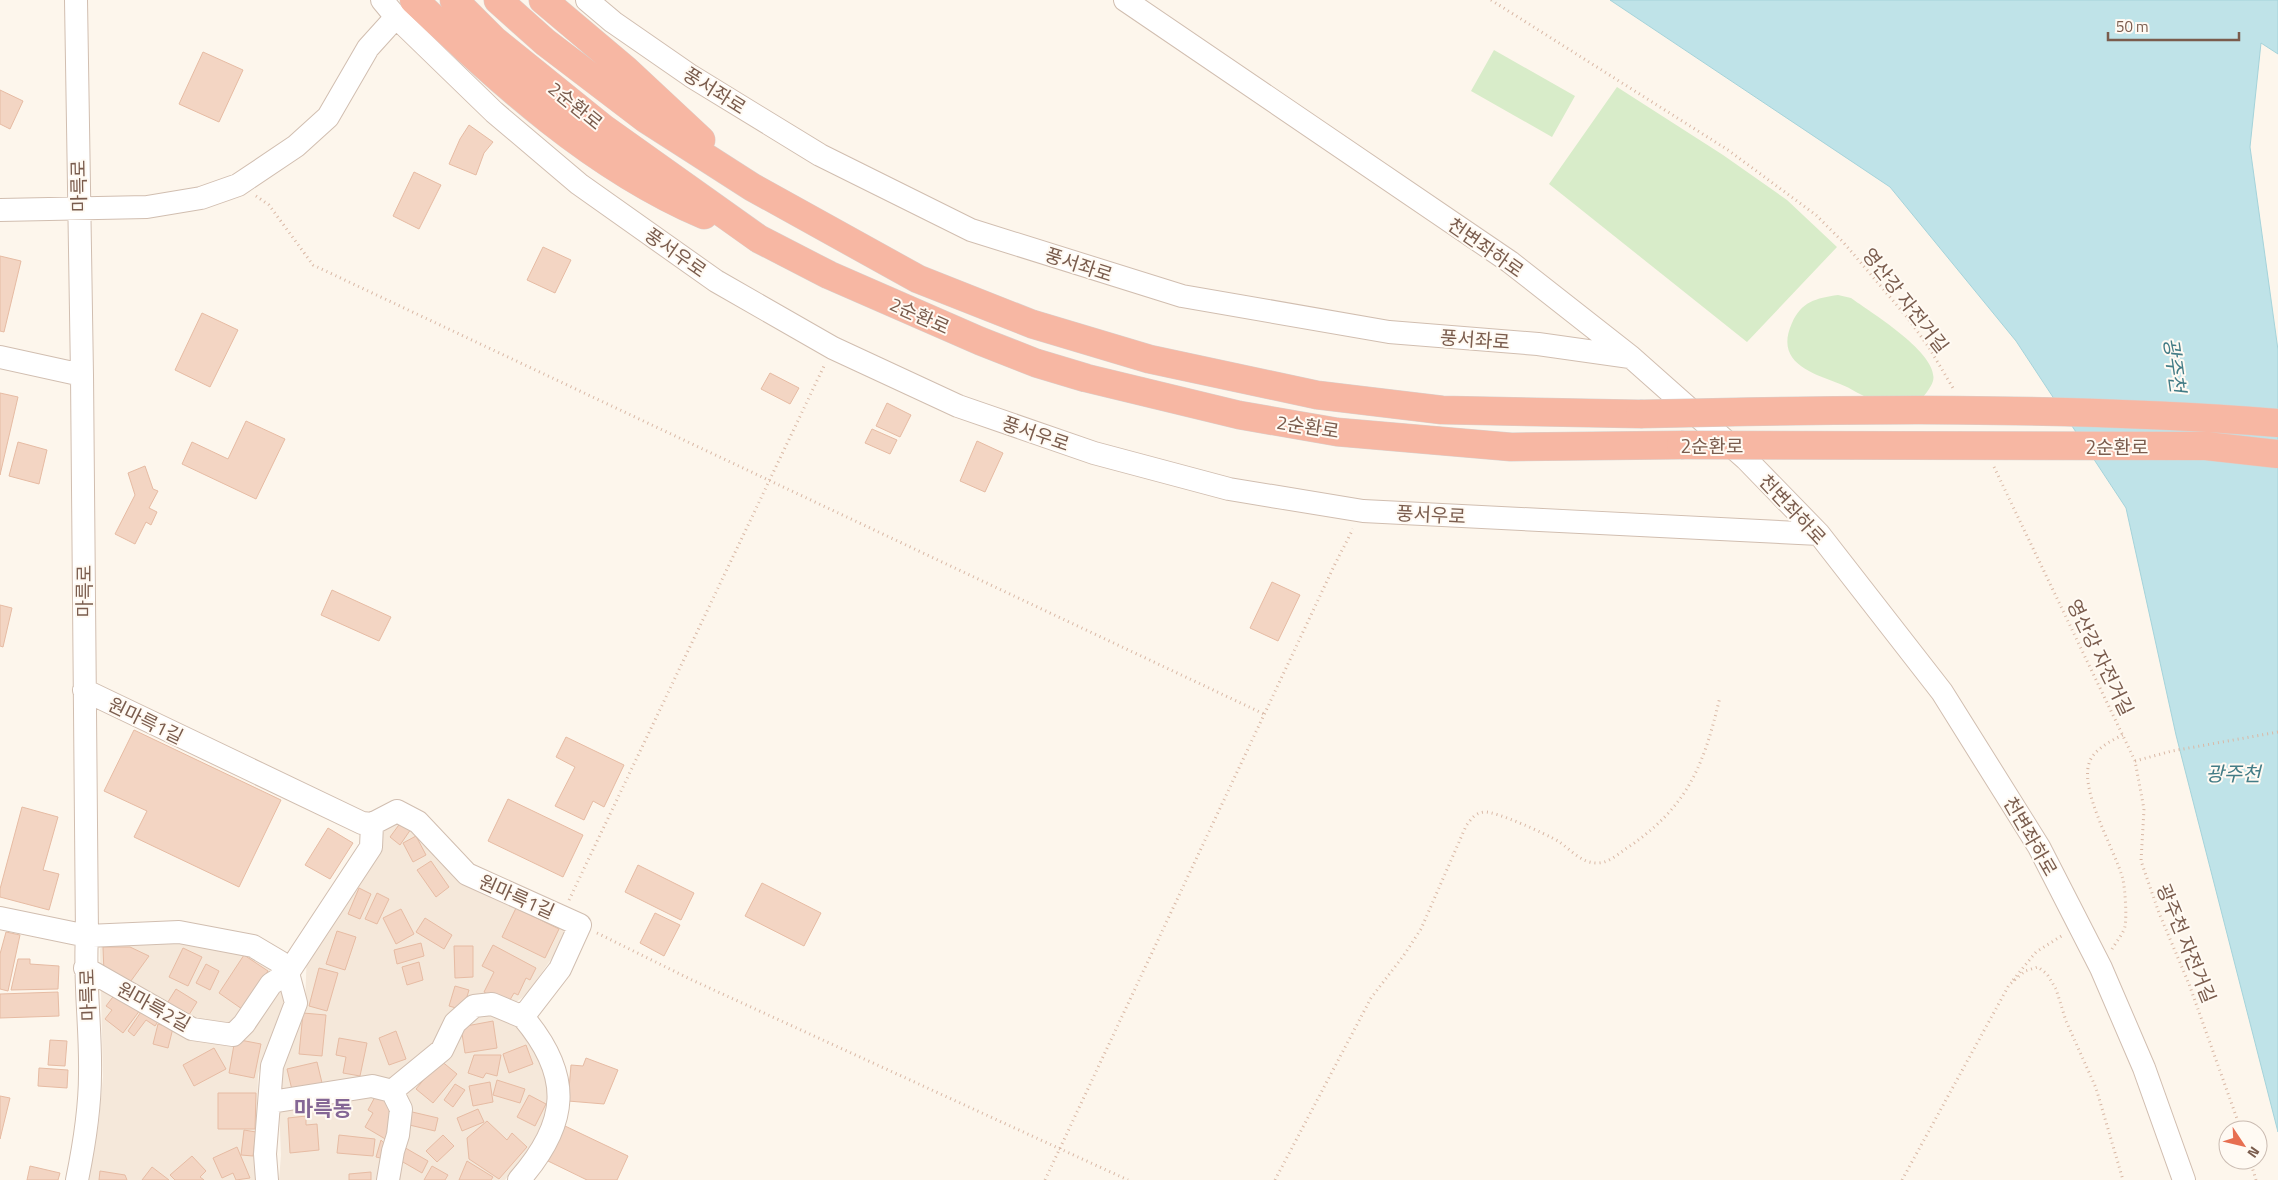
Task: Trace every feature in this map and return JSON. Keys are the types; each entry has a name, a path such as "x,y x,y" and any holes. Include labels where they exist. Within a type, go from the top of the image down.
{"highway":[{"name":"2순환로","path":"454,0 494,40 603,128 759,239 829,275 980,341 1036,363 1086,378 1240,415 1337,432 1511,447 1682,445 2206,446 2278,454"},
{"name":"2순환로","path":"498,0 545,42 646,120 752,187 918,279 1032,324 1149,359 1317,395 1442,410 1640,414 1961,411 2171,414 2278,423"},
{"path":"544,0 626,70 752,187"},
{"path":"405,9 483,66 558,128 652,190 683,206 759,239"}],"street":[{"name":"마륵로","path":"76,0 82,375 87,936 85,968 90,1074 83,1151 77,1180"},
{"name":"풍서우로","path":"382,0 405,9 494,112 580,184 716,281 833,348 958,406 1094,453 1230,489 1363,511 1819,534"},
{"name":"풍서좌로","path":"587,0 613,22 691,76 820,156 971,230 1182,296 1389,332 1538,344 1631,357"},
{"name":"천변좌하로","path":"1125,0 1510,262 1631,357 1746,459 1819,534 1942,692 2039,847 2101,968 2144,1068 2184,1180"},
{"path":"0,210 147,206 201,198 238,185 296,146 328,117 368,48 405,9"},
{"path":"0,357 82,375"},
{"name":"원마륵1길","path":"84,690 362,823 372,824 397,810 418,822 467,874 571,920"},
{"path":"288,973 371,848 372,824"},
{"path":"0,918 87,936 179,932 253,946 280,962 288,973 296,1003 272,1066 271,1102 263,1179"},
{"path":"523,1017 560,969 571,920"},
{"name":"원마륵2길","path":"85,968 192,1029 233,1035 244,1024 271,984 288,973"},
{"path":"392,1091 442,1050 455,1023 474,1006 492,1004 523,1017 538,1035 554,1064 560,1094 552,1132 519,1180"},
{"path":"271,1102 372,1086 392,1091 401,1109 398,1135 388,1180"}],"path":[{"name":"영산강 자전거길","path":"1491,0 1728,150 1816,215 1844,243 1906,316 1928,346 1956,393"},
{"path":"238,185 269,205 313,265 1264,714"},
{"path":"833,348 770,480 571,920 692,980 1128,1180"},
{"name":"영산강 자전거길","path":"1991,462 2135,761"},
{"path":"1045,1180 1335,564 1363,511"},
{"path":"1275,1180 1371,998 1404,956 1421,929 1466,826 1475,815 1485,812 1536,830 1558,841 1584,860 1596,863 1607,862 1637,841 1665,817 1687,791 1699,769 1710,738 1720,697"},
{"path":"2135,761 2172,751 2278,732"},
{"path":"2101,968 2125,926 2124,881 2101,820 2089,796 2086,778 2092,757 2111,740 2123,735"},
{"name":"광주천 자전거길","path":"2135,761 2144,809 2141,861 2159,913 2189,984 2237,1120"},
{"path":"1902,1180 2009,985 2036,952 2081,926"},
{"path":"2009,985 2025,971 2038,967 2047,974 2056,989 2066,1021 2096,1088 2123,1180"}],"shaded area":[{"path":"398,816 568,927 556,952 527,994 511,1006 524,1031 545,1062 550,1105 530,1149 505,1180 279,1180 281,1155 278,1081 305,1006 307,948 370,860 386,827"},
{"path":"173,937 251,954 280,974 288,999 274,1029 258,1074 255,1180 89,1180 99,1121 103,1077 100,949 103,945"}],"green space":[{"path":"1494,50 1575,96 1552,137 1471,91"},
{"path":"1617,87 1723,155 1787,200 1837,247 1747,342 1549,184"},
{"path":"1838,295 1851,298 1887,323 1926,359 1932,370 1933,381 1918,403 1868,398 1808,370 1792,357 1788,348 1788,337 1792,323 1800,310 1810,302"}],"water":[{"name":"광주천","path":"1610,0 2278,0 2278,54 2261,43 2250,147 2278,350 2278,1132 2176,735 2126,508 2016,341 1890,187"}],"building":[{"path":"203,52 243,70 219,122 179,104"},
{"path":"0,90 23,101 10,129 0,124"},
{"path":"469,125 493,142 484,153 476,175 449,164 460,139"},
{"path":"414,172 441,185 419,229 393,216"},
{"path":"543,247 571,260 555,293 527,280"},
{"path":"0,256 21,261 4,332 0,331"},
{"path":"202,313 238,330 210,387 175,370"},
{"path":"770,373 799,388 790,404 761,389"},
{"path":"0,393 18,397 0,475"},
{"path":"887,403 911,415 900,437 876,426"},
{"path":"246,421 285,439 256,499 182,464 192,442 228,459"},
{"path":"872,429 897,440 890,454 865,443"},
{"path":"977,441 1003,453 985,492 960,481"},
{"path":"18,442 47,450 39,484 9,476"},
{"path":"145,466 153,489 158,491 149,508 157,512 151,525 146,522 135,544 115,534 135,495 128,473"},
{"path":"1272,582 1300,595 1278,641 1250,628"},
{"path":"332,590 391,617 379,641 321,615"},
{"path":"0,605 12,608 3,647 0,646"},
{"path":"134,730 281,800 239,887 134,837 147,811 104,791"},
{"path":"566,737 624,765 604,807 593,801 584,820 555,806 575,767 556,757"},
{"path":"508,799 583,835 563,877 488,841"},
{"path":"22,807 58,817 43,870 59,874 49,910 0,897 0,889"},
{"path":"401,822 411,829 400,845 390,837"},
{"path":"328,828 353,843 330,879 305,865"},
{"path":"416,836 426,855 413,862 403,843"},
{"path":"431,861 449,887 436,897 417,870"},
{"path":"638,865 694,893 681,920 625,892"},
{"path":"762,883 821,913 804,946 745,916"},
{"path":"359,888 371,894 360,919 348,914"},
{"path":"377,893 389,899 377,924 365,919"},
{"path":"516,908 559,929 545,958 502,937"},
{"path":"401,909 414,934 396,944 383,918"},
{"path":"655,913 680,925 664,956 640,943"},
{"path":"425,918 452,935 444,949 416,932"},
{"path":"337,931 356,937 345,970 326,964"},
{"path":"6,932 20,935 8,991 0,989 0,954"},
{"path":"421,943 424,956 397,964 394,950"},
{"path":"493,945 536,968 530,980 526,978 518,995 514,993 507,1005 484,992 494,972 482,966"},
{"path":"454,946 473,946 473,977 455,978"},
{"path":"103,947 130,947 149,956 128,985 104,973"},
{"path":"183,948 202,957 188,986 169,977"},
{"path":"244,955 268,971 242,1009 219,993"},
{"path":"18,959 30,959 30,964 59,966 58,989 11,990"},
{"path":"419,962 423,980 407,985 402,967"},
{"path":"206,964 219,971 210,990 196,983"},
{"path":"319,968 338,973 327,1011 309,1006"},
{"path":"455,986 469,990 463,1010 449,1006"},
{"path":"119,989 143,1006 123,1033 105,1019 112,1010 106,1006"},
{"path":"176,989 197,1002 187,1018 166,1005"},
{"path":"58,992 59,1016 0,1018 0,994"},
{"path":"145,1006 161,1017 155,1026 146,1020 134,1036 128,1031"},
{"path":"303,1013 326,1015 322,1056 299,1054"},
{"path":"493,1021 497,1048 465,1053 461,1027"},
{"path":"158,1024 173,1028 168,1048 153,1044"},
{"path":"396,1031 406,1059 389,1065 379,1038"},
{"path":"339,1038 367,1043 360,1076 343,1073 346,1057 336,1055"},
{"path":"235,1039 261,1044 254,1078 229,1073"},
{"path":"50,1040 67,1041 65,1066 48,1065"},
{"path":"526,1045 533,1064 509,1073 503,1054"},
{"path":"214,1048 226,1069 194,1086 183,1065"},
{"path":"474,1055 501,1055 497,1076 486,1073 483,1078 468,1073"},
{"path":"586,1058 618,1070 604,1104 568,1101 571,1065 583,1066"},
{"path":"440,1060 457,1074 433,1103 416,1089"},
{"path":"317,1062 323,1087 293,1094 287,1069"},
{"path":"39,1068 68,1070 67,1088 38,1086"},
{"path":"497,1080 525,1089 520,1103 493,1095"},
{"path":"490,1082 493,1102 473,1106 469,1086"},
{"path":"455,1084 465,1090 453,1107 444,1100"},
{"path":"218,1093 256,1093 255,1129 218,1129"},
{"path":"376,1095 397,1107 387,1140 365,1127 373,1113 368,1110"},
{"path":"529,1095 546,1104 535,1126 517,1117"},
{"path":"0,1096 10,1098 0,1139"},
{"path":"478,1109 484,1122 462,1131 457,1118"},
{"path":"408,1111 438,1118 435,1131 405,1124"},
{"path":"306,1116 306,1125 317,1124 319,1150 290,1153 288,1118"},
{"path":"487,1121 507,1140 512,1133 527,1147 499,1179 469,1159 467,1138"},
{"path":"565,1126 628,1156 617,1180 587,1180 548,1161"},
{"path":"244,1130 256,1132 253,1156 241,1155"},
{"path":"339,1135 375,1139 373,1156 337,1153"},
{"path":"443,1135 454,1146 437,1162 426,1151"},
{"path":"381,1140 391,1150 389,1160 376,1157"},
{"path":"402,1146 428,1161 422,1173 396,1158"},
{"path":"237,1147 250,1178 236,1180 233,1173 222,1178 213,1158"},
{"path":"192,1156 206,1171 200,1177 204,1180 175,1180 170,1175"},
{"path":"467,1161 493,1177 491,1180 459,1180"},
{"path":"30,1166 60,1173 58,1180 27,1180"},
{"path":"432,1166 448,1175 445,1180 424,1180"},
{"path":"152,1167 169,1180 142,1180"},
{"path":"100,1171 125,1175 127,1180 99,1180"},
{"path":"371,1172 371,1180 349,1180 349,1174"}],"district":[{"name":"마륵동","path":"323,1108"}]}
